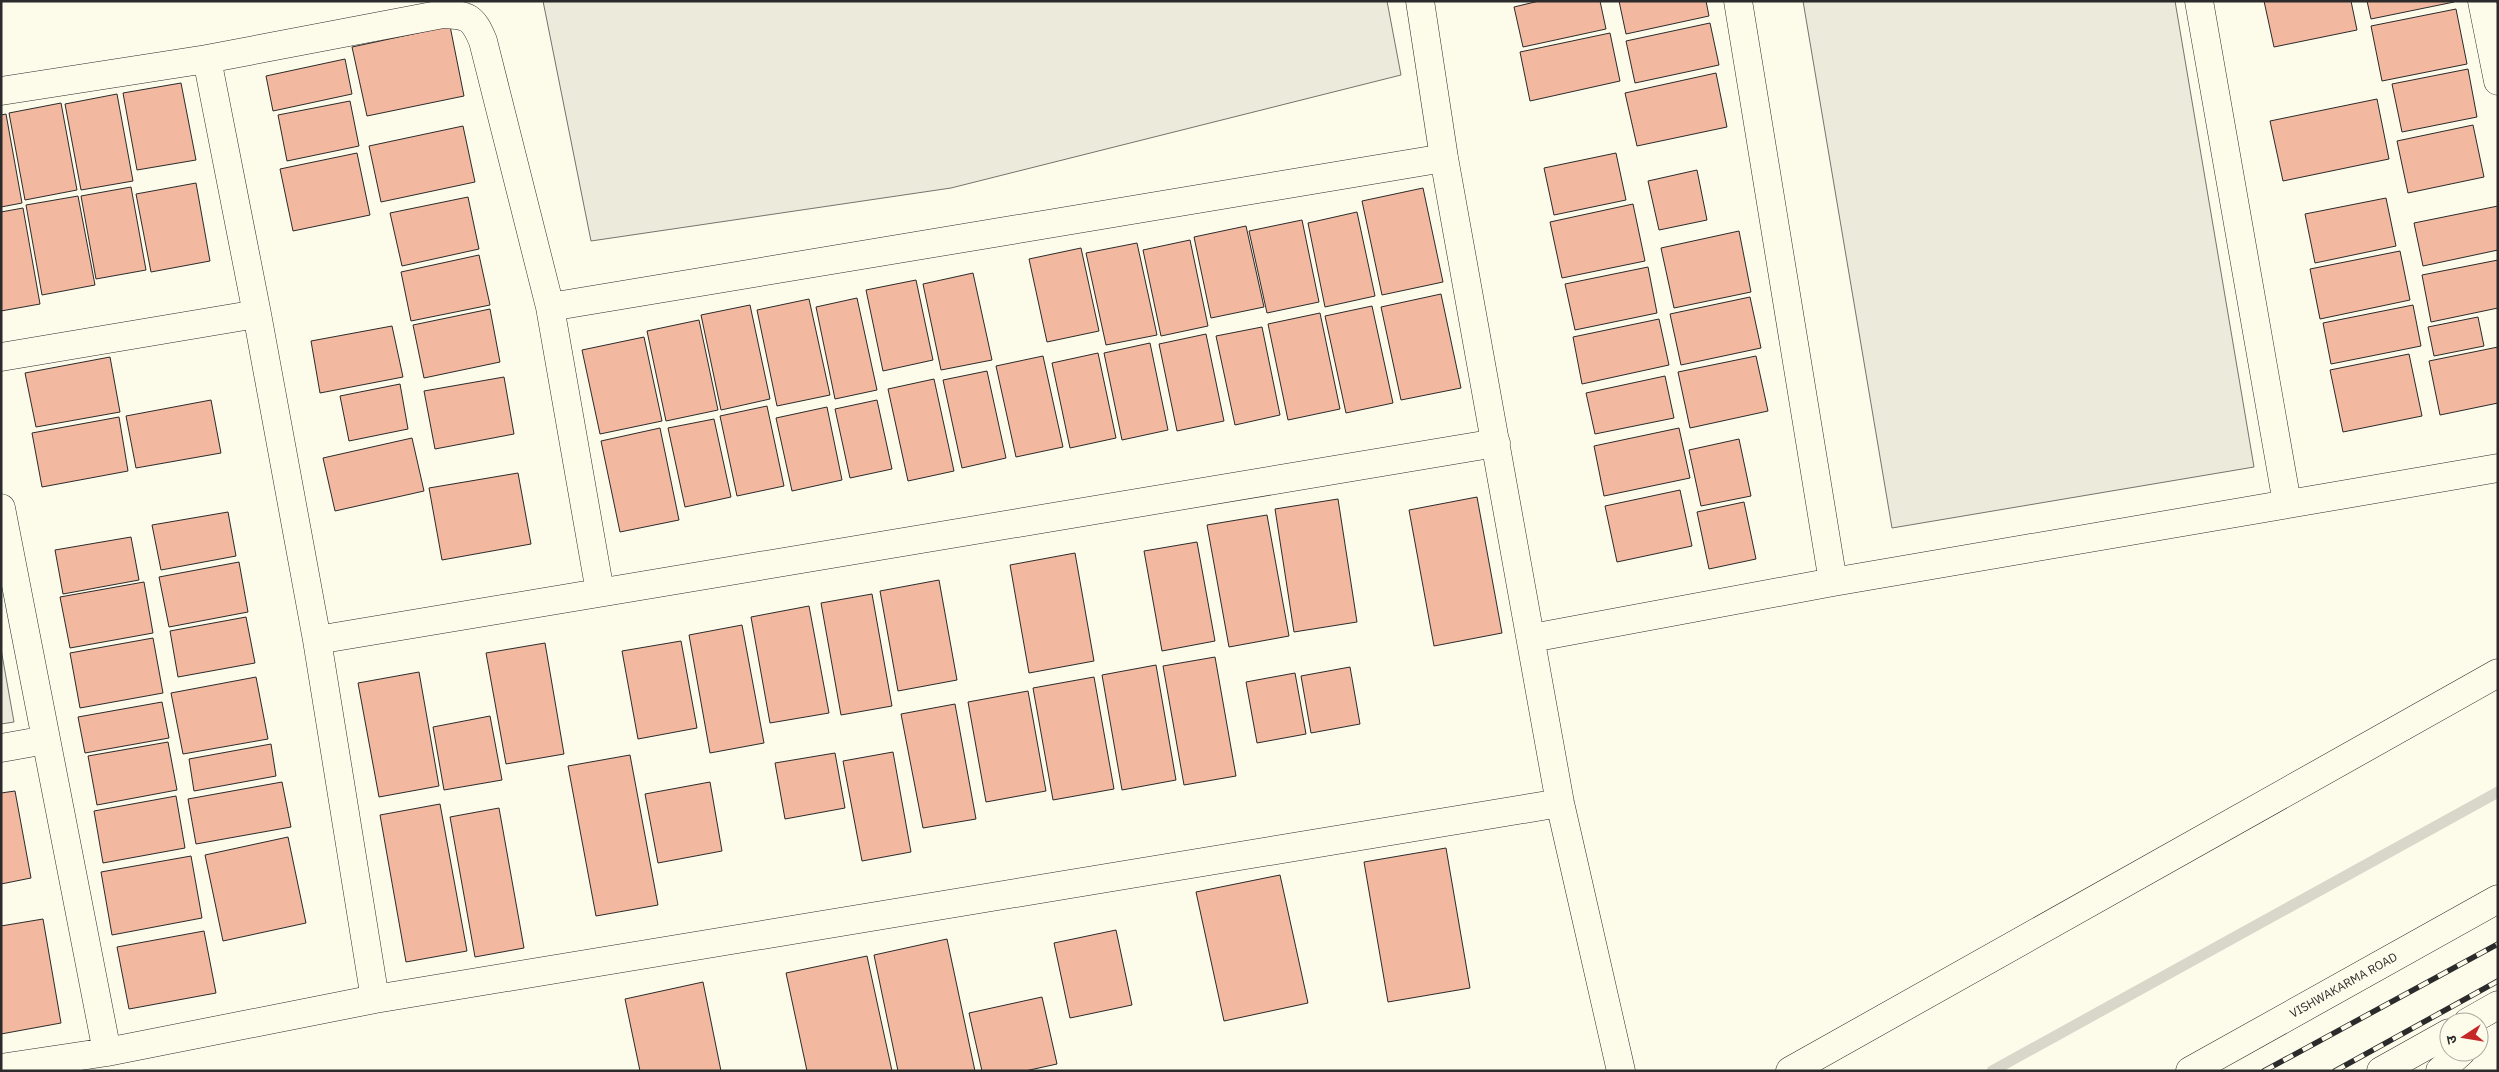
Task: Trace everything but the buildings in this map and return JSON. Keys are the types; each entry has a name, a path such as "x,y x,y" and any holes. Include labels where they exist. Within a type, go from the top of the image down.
{"street":[{"path":"1420,1 1444,158 1532,638 1560,803 1621,1071"},
{"path":"1738,1 1833,582"},
{"path":"2199,1 2287,503"},
{"path":"2482,1 2498,80"},
{"path":"1,91 207,59 443,14 464,15 476,24 483,41 550,307 600,592"},
{"path":"207,59 258,314 317,640 375,998"},
{"path":"550,307 1444,158"},
{"path":"1,357 258,314"},
{"path":"317,640 1496,443"},
{"path":"1532,638 1833,582 2498,468"},
{"path":"1,508 107,1052"},
{"path":"1790,1071 2498,673"},
{"path":"1,748 46,740"},
{"path":"1,1068 107,1052 375,998 1560,803"},
{"name":"VISHWAKARMA ROAD","path":"2190,1071 2498,899"},
{"path":"2486,1012 2498,1005"},
{"path":"2382,1071 2439,1038"},
{"path":"2440,1071 2450,1062"}],"shaded area":[{"path":"543,1 1387,1 1401,75 951,188 591,241"},
{"path":"1803,1 2175,1 2254,467 1892,528"},
{"path":"1,649 14,722 1,724"}],"waterway":[{"path":"1992,1071 2498,792"}],"railway":[{"path":"2264,1071 2498,944"},
{"path":"2335,1071 2498,981"}]}
